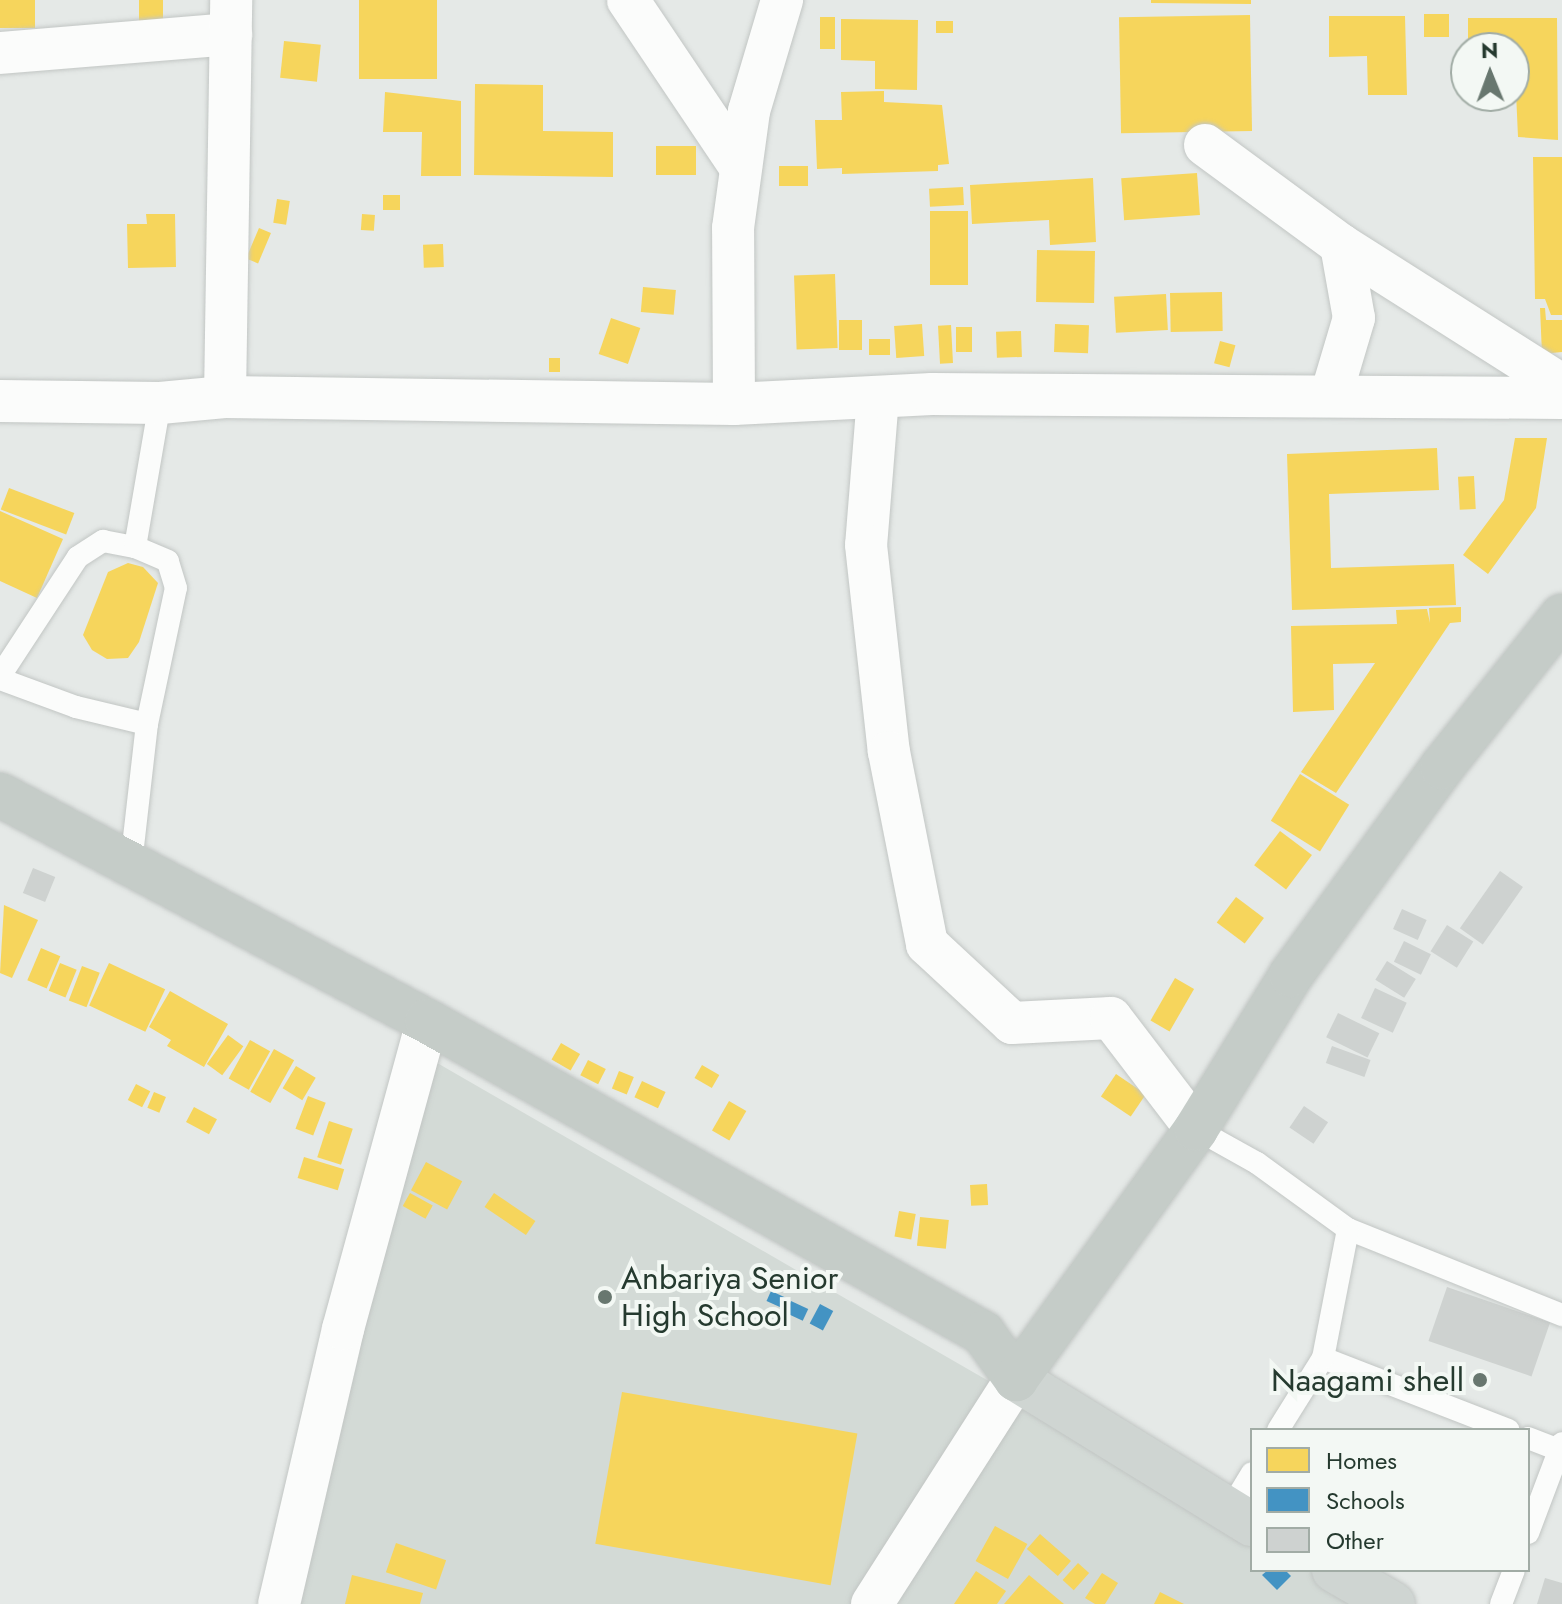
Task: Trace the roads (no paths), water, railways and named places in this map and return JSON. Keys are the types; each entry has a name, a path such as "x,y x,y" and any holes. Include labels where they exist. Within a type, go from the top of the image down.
{"highway":[{"path":"0,795 427,1021 983,1333 1016,1379 1196,1129 1291,975 1442,767 1562,616"}],"main road":[{"path":"1016,1379 1240,1517"},
{"path":"1337,1572 1393,1604"}],"street":[{"path":"628,0 741,168"},
{"path":"734,404 733,228 749,111 782,0"},
{"path":"0,53 231,17 225,397"},
{"path":"1205,145 1341,245 1562,385"},
{"path":"1331,395 1354,318 1341,245"},
{"path":"0,401 160,403 225,397 734,404 878,397 1331,395 1562,398"},
{"path":"878,397 866,545 889,752 927,944 1012,1023 1111,1018 1196,1129"},
{"path":"292,1599 343,1329 427,1021"},
{"path":"872,1604 1016,1379"}],"lane":[{"path":"135,547 160,403"},
{"path":"131,864 147,724 176,588 168,561 135,547 103,541 78,557 0,678 76,707 147,724"},
{"path":"1196,1129 1257,1163 1348,1229 1562,1315"},
{"path":"1279,1428 1323,1358 1348,1229"},
{"path":"1323,1358 1504,1428"},
{"path":"1530,1439 1561,1447 1530,1528"},
{"path":"1240,1517 1250,1480"},
{"path":"1501,1604 1513,1572"}],"place":[{"name":"Anbariya Senior High School","path":"605,1297"},
{"name":"Naagami shell","path":"1480,1380"}]}
